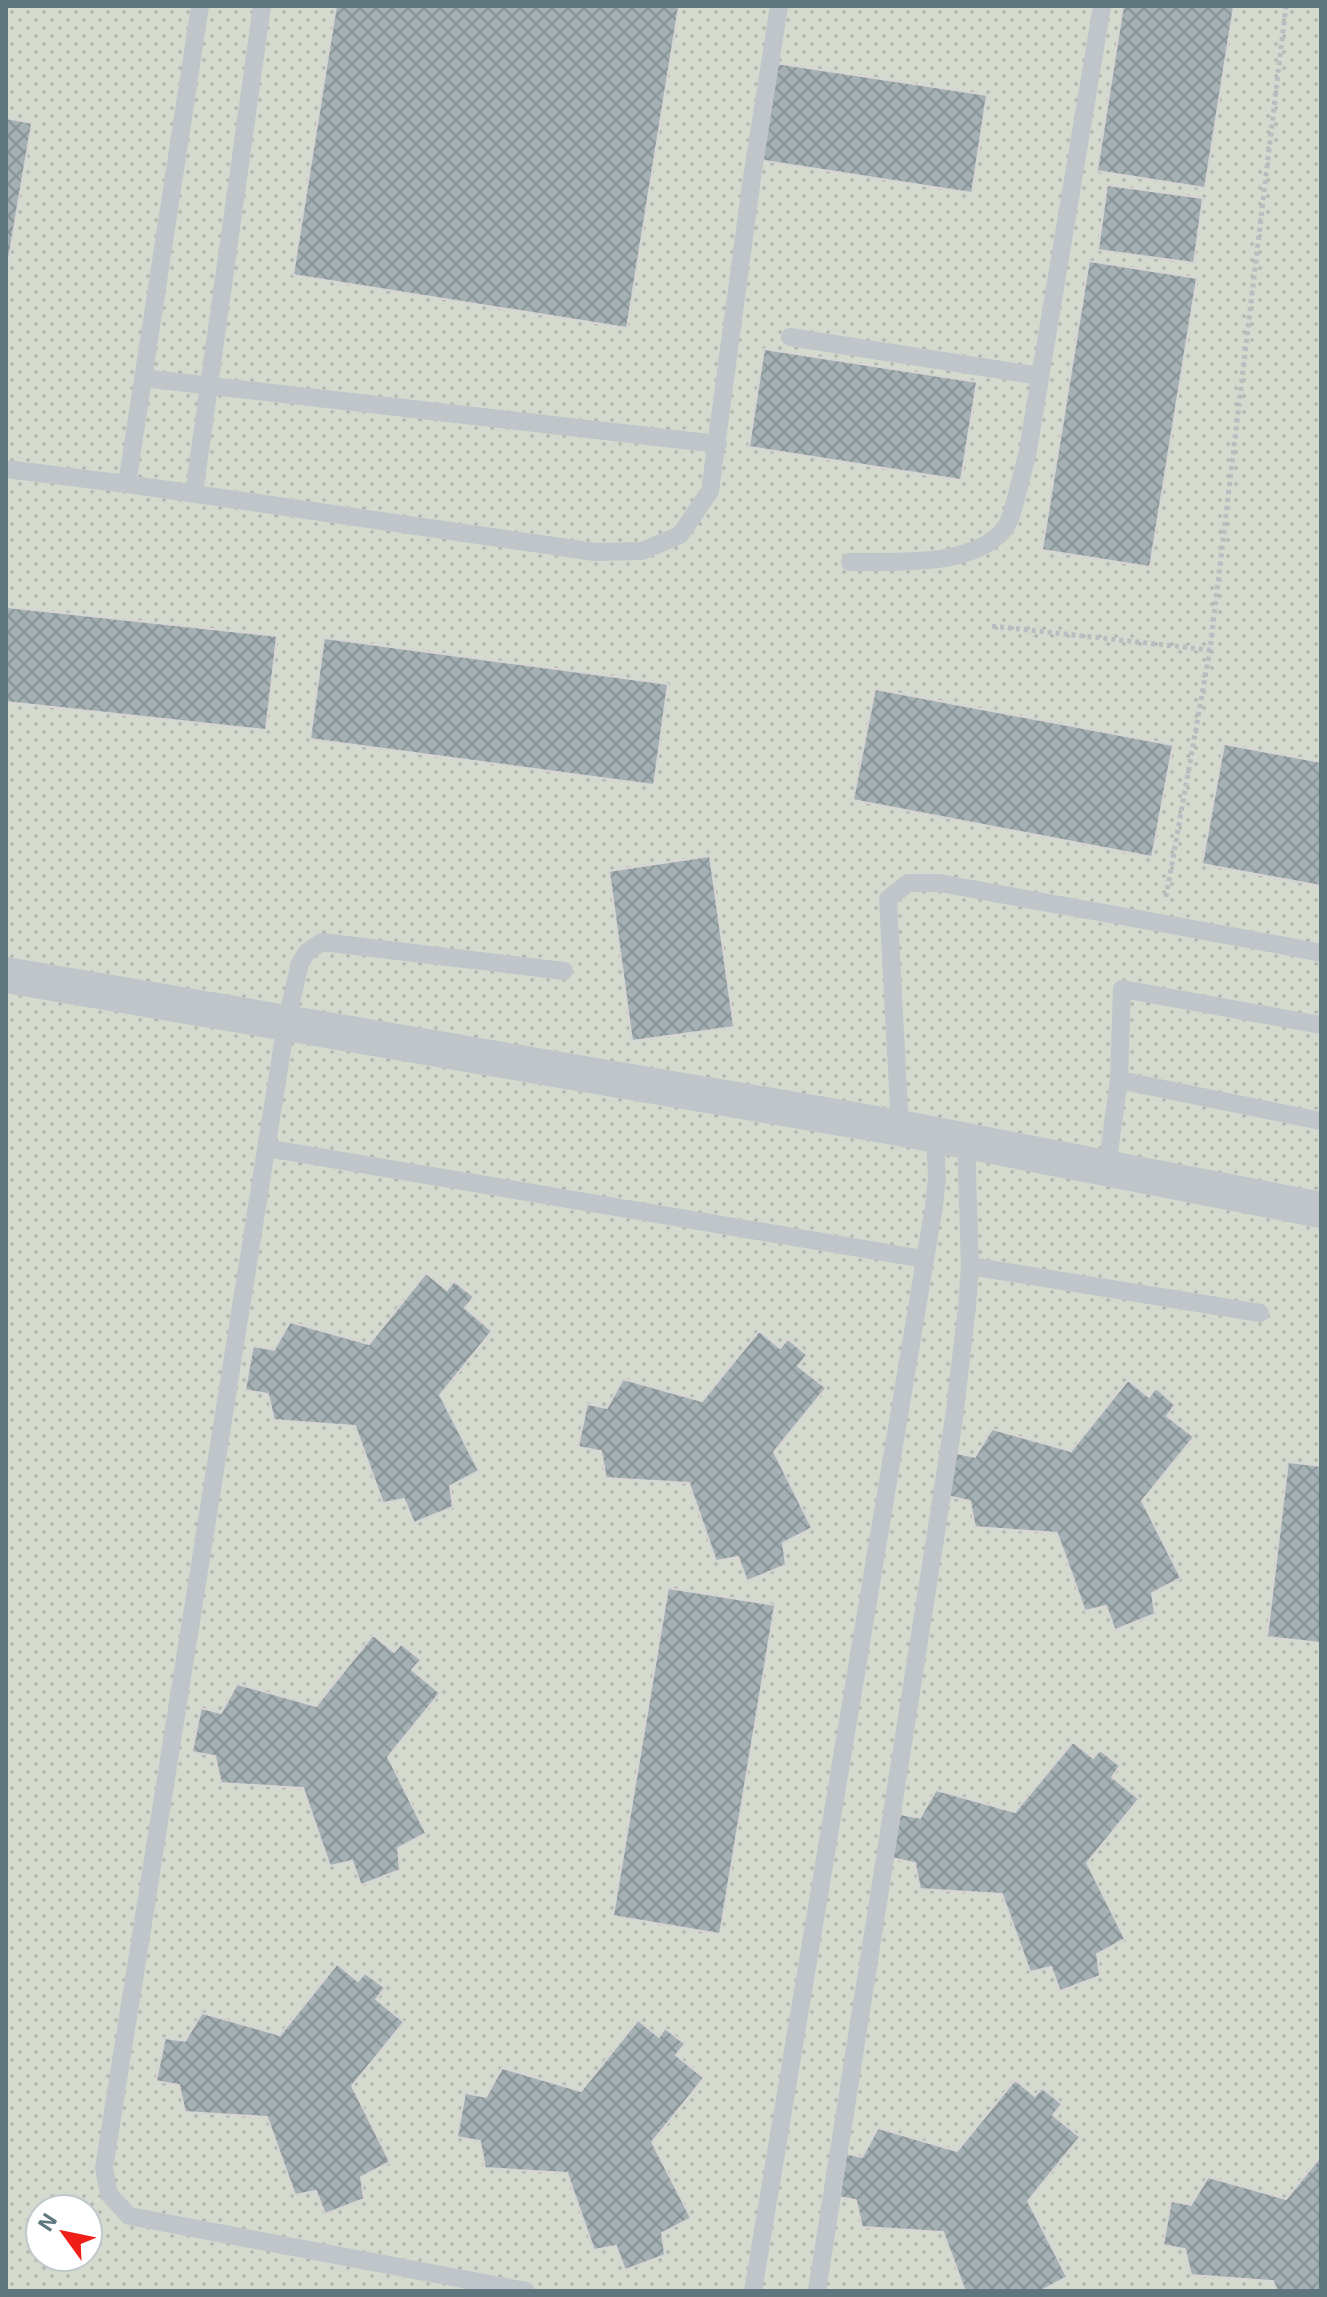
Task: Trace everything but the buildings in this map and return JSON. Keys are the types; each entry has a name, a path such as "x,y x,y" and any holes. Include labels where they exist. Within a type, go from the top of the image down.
{"street":[{"path":"6,975 934,1134 1321,1210"}],"lane":[{"path":"127,484 200,6"},
{"path":"194,493 262,6"},
{"path":"6,469 194,493 595,552 642,551 680,535 710,491 752,178 779,6"},
{"path":"850,562 947,558 980,548 1007,527 1027,456 1102,6"},
{"path":"790,337 1040,376"},
{"path":"143,378 718,444"},
{"path":"817,2291 945,1479 970,1266 934,1134 888,899 908,883 940,883 1321,953"},
{"path":"526,2291 129,2216 109,2194 104,2168 286,1024 300,963 307,952 322,942 564,971"},
{"path":"1107,1167 1119,1080 1122,989 1321,1025"},
{"path":"1119,1080 1321,1121"},
{"path":"753,2291 937,1178 934,1134"},
{"path":"266,1148 924,1259"},
{"path":"970,1266 1260,1313"}],"path":[{"path":"1161,922 1210,650 1286,6"},
{"path":"992,626 1210,650"}],"shaded area":[{"path":"6,6 1321,6 1321,2291 6,2291"}]}
